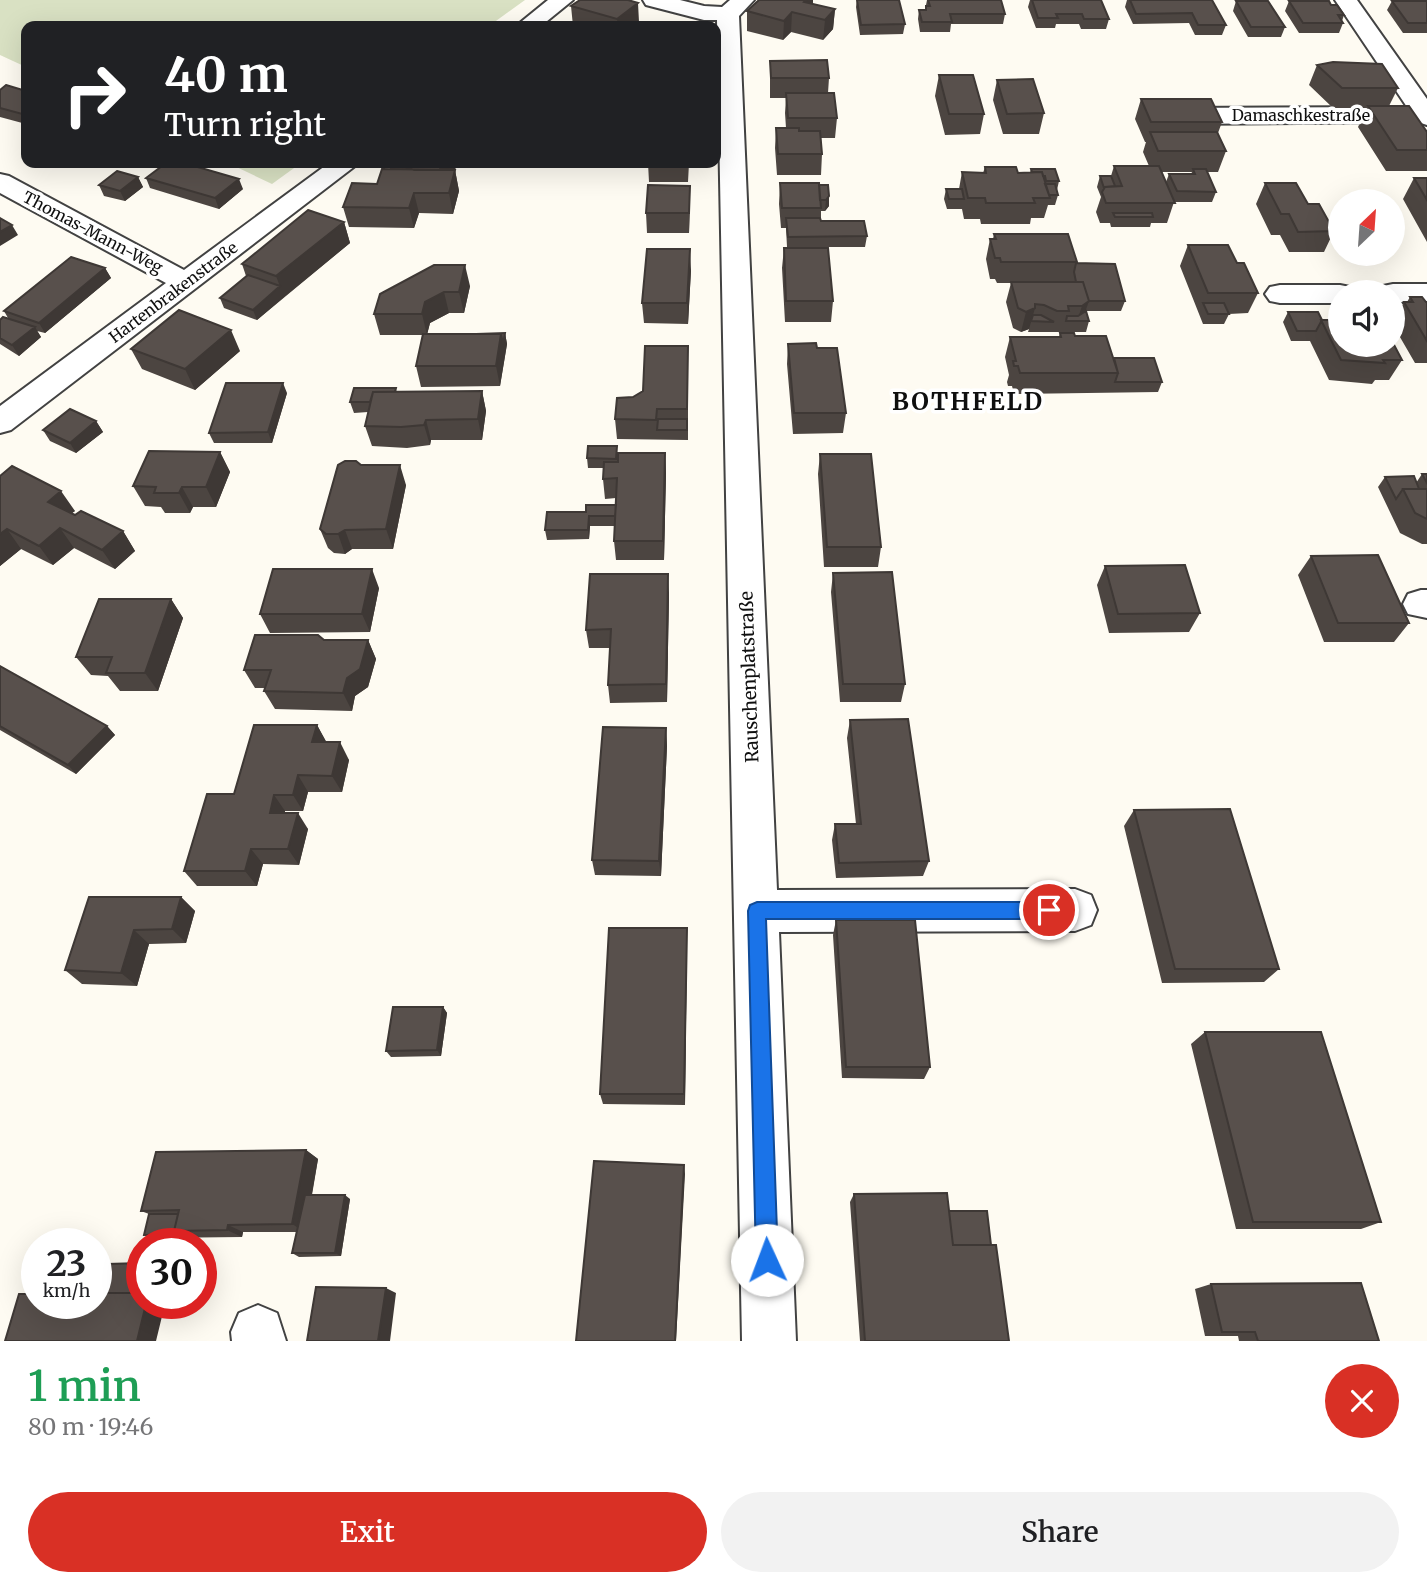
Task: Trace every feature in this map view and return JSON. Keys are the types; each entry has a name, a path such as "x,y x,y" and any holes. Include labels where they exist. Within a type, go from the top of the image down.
{"street":[{"path":"534,21 562,0"},
{"path":"654,0 704,13 735,7"},
{"name":"Damaschkestraße","path":"1346,0 1426,116"},
{"name":"Rauschenplatstraße","path":"735,7 730,24 769,1341"},
{"name":"Damaschkestraße","path":"1177,116 1426,116"},
{"name":"Hartenbrakenstraße","path":"0,422 339,168"},
{"name":"Thomas-Mann-Weg","path":"0,182 187,282"},
{"path":"1405,293 1427,293"},
{"path":"1280,294 1328,294"},
{"path":"757,911 1075,910"}],"green space":[{"path":"0,0 525,0 496,21 21,21 21,65 0,55"},
{"path":"238,168 294,168 272,184"}],"building":[{"path":"580,0 628,0 638,3 617,19 571,6"},
{"path":"759,0 806,0 804,2 835,9 825,20 792,12 784,21 747,11"},
{"path":"857,0 899,0 905,24 861,25"},
{"path":"928,0 1001,0 1005,14 950,14 952,22 922,22 919,10 926,10 926,6 930,6"},
{"path":"1032,0 1101,0 1109,19 1084,19 1082,14 1056,14 1058,18 1038,18"},
{"path":"1130,0 1212,0 1226,25 1198,25 1192,13 1136,14"},
{"path":"1236,1 1268,1 1285,27 1251,27"},
{"path":"1289,1 1329,1 1331,5 1337,5 1344,15 1338,15 1343,23 1303,23"},
{"path":"1392,1 1427,1 1427,23 1408,23"},
{"path":"827,60 829,78 771,78 770,61"},
{"path":"1333,62 1382,64 1398,88 1342,88 1317,65"},
{"path":"939,75 973,75 984,114 949,114"},
{"path":"1033,79 1044,113 1007,114 997,80"},
{"path":"6,85 21,90 21,114 0,108 0,90"},
{"path":"786,93 834,93 837,118 788,118"},
{"path":"1141,99 1211,99 1222,122 1151,122"},
{"path":"1368,106 1409,106 1427,132 1427,150 1397,150"},
{"path":"776,128 820,131 822,154 778,154"},
{"path":"1150,132 1217,132 1226,151 1158,151"},
{"path":"1114,166 1159,166 1175,203 1106,203 1102,192 1105,187 1122,186"},
{"path":"985,167 1016,167 1018,173 1042,172 1050,198 1033,198 1035,203 986,203 985,198 968,198 962,172 986,173"},
{"path":"159,168 201,168 239,179 215,198 146,178"},
{"path":"408,168 442,168 439,170"},
{"path":"382,169 455,170 449,193 414,193 409,208 343,207 352,183 377,184"},
{"path":"1031,169 1055,169 1059,181 1046,181 1042,172 1032,172"},
{"path":"1193,169 1206,169 1216,192 1177,191 1169,174 1195,174"},
{"path":"117,171 138,177 120,191 99,185"},
{"path":"1100,176 1111,176 1115,186 1104,188"},
{"path":"1414,178 1427,178 1427,200"},
{"path":"780,183 819,183 821,208 782,208"},
{"path":"1265,183 1296,183 1308,204 1319,204 1328,220 1328,231 1298,232 1289,214 1281,214"},
{"path":"1045,184 1055,184 1058,195 1049,195"},
{"path":"648,185 690,186 689,213 646,213"},
{"path":"819,185 828,185 829,196 826,200 820,200"},
{"path":"946,189 962,189 964,199 949,199"},
{"path":"308,210 344,222 276,276 242,264"},
{"path":"1113,213 1152,213 1153,217 1115,217"},
{"path":"0,218 12,225 0,232"},
{"path":"786,218 864,221 867,236 788,237"},
{"path":"994,234 1068,234 1077,262 1001,262 1000,258 995,258 990,239 996,239"},
{"path":"1188,245 1228,245 1237,263 1244,263 1258,293 1208,293"},
{"path":"784,248 828,248 833,301 786,301"},
{"path":"647,249 690,249 687,303 642,303"},
{"path":"71,257 105,268 39,323 4,311"},
{"path":"1076,263 1115,264 1125,301 1089,301 1083,282 1076,282"},
{"path":"434,265 465,265 459,292 444,292 425,302 422,314 374,314 380,294"},
{"path":"248,275 280,286 253,310 220,298"},
{"path":"1011,282 1083,282 1089,301 1082,306 1068,306 1069,311 1057,311 1035,304 1035,308 1026,312 1018,308"},
{"path":"1410,297 1422,297 1427,302 1427,341 1405,304 1413,302"},
{"path":"1203,303 1224,303 1229,314 1208,314"},
{"path":"179,310 231,330 185,369 131,349"},
{"path":"1086,311 1089,321 1066,321 1067,316 1078,316"},
{"path":"1288,312 1318,312 1322,320 1316,331 1297,331"},
{"path":"1033,315 1041,315 1054,322 1031,321"},
{"path":"3,317 35,327 12,345 0,338 0,320"},
{"path":"1321,320 1328,320 1328,334"},
{"path":"505,333 503,344 501,334 476,334"},
{"path":"1060,333 1106,336 1118,373 1020,373 1018,366 1014,366 1013,361 1016,361 1010,337 1061,337"},
{"path":"423,334 501,334 496,366 416,366"},
{"path":"816,343 817,348 837,348 846,413 794,413 788,344"},
{"path":"645,346 688,346 687,409 657,409 656,420 615,419 617,398 633,397 643,391"},
{"path":"1340,357 1400,357 1402,360 1383,360 1385,363 1341,360"},
{"path":"1114,358 1154,358 1162,382 1115,382 1118,373"},
{"path":"226,383 283,383 268,432 209,433"},
{"path":"354,388 396,388 395,392 373,392 370,402 350,402"},
{"path":"482,391 478,419 426,420 424,425 401,427 365,426 373,392"},
{"path":"70,409 96,421 70,443 43,430"},
{"path":"658,419 687,419 687,430 657,430"},
{"path":"588,446 617,446 616,459 587,458"},
{"path":"149,451 220,452 206,487 182,487 179,493 154,493 156,487 133,486"},
{"path":"618,453 665,453 663,541 614,541 617,478 603,479 604,462 618,462"},
{"path":"820,454 871,454 881,547 827,547"},
{"path":"345,461 356,461 361,465 400,465 386,529 345,530 338,534 326,534 320,529 338,465"},
{"path":"12,466 61,491 48,502 75,515 81,511 123,531 102,550 60,528 39,546 7,529 0,534 0,476"},
{"path":"1414,476 1419,489 1403,489 1396,499 1385,477"},
{"path":"1403,489 1427,489 1427,519 1415,513"},
{"path":"586,505 616,505 615,516 589,516 588,530 545,530 547,512 586,512"},
{"path":"1378,555 1409,623 1338,623 1311,556"},
{"path":"1185,565 1200,613 1118,614 1105,566"},
{"path":"273,569 372,569 362,614 260,614"},
{"path":"892,572 905,684 843,684 833,573"},
{"path":"590,574 668,574 666,684 608,685 611,629 586,630"},
{"path":"99,599 171,599 145,673 106,673 112,657 76,657"},
{"path":"255,635 318,635 324,640 368,640 360,669 347,678 343,693 264,691 271,670 244,670"},
{"path":"0,666 107,726 68,765 0,726"},
{"path":"908,719 929,861 839,863 835,824 861,824 850,720"},
{"path":"254,725 317,725 312,742 340,742 332,776 298,775 293,795 274,795 270,813 298,813 288,849 251,849 245,871 184,871 207,794 234,794"},
{"path":"603,727 666,728 659,861 592,860"},
{"path":"1230,809 1279,969 1175,969 1134,810"},
{"path":"89,897 181,897 172,929 134,930 121,973 65,970"},
{"path":"836,920 915,920 930,1067 846,1067"},
{"path":"609,928 687,928 684,1094 600,1094"},
{"path":"393,1007 443,1007 437,1050 386,1051"},
{"path":"1205,1032 1321,1032 1381,1222 1253,1222"},
{"path":"306,1150 292,1224 228,1225 227,1230 175,1228 179,1210 141,1211 156,1152"},
{"path":"594,1161 684,1165 675,1341 576,1341"},
{"path":"947,1193 953,1245 996,1245 1009,1341 865,1341 854,1194"},
{"path":"305,1195 345,1195 335,1253 292,1253"},
{"path":"949,1211 987,1211 991,1245 953,1245"},
{"path":"149,1214 178,1214 175,1228 146,1228"},
{"path":"126,1263 126,1293 112,1293 112,1264"},
{"path":"1361,1283 1379,1341 1258,1341 1255,1332 1222,1332 1211,1284"},
{"path":"316,1287 386,1288 378,1341 307,1341"},
{"path":"112,1293 126,1293 126,1319 142,1319 137,1341 5,1341 19,1294 21,1319 112,1319"}],"district":[{"name":"BOTHFELD","path":"968,401"}],"route":[{"path":"767,1260 757,911 1049,910"}]}
